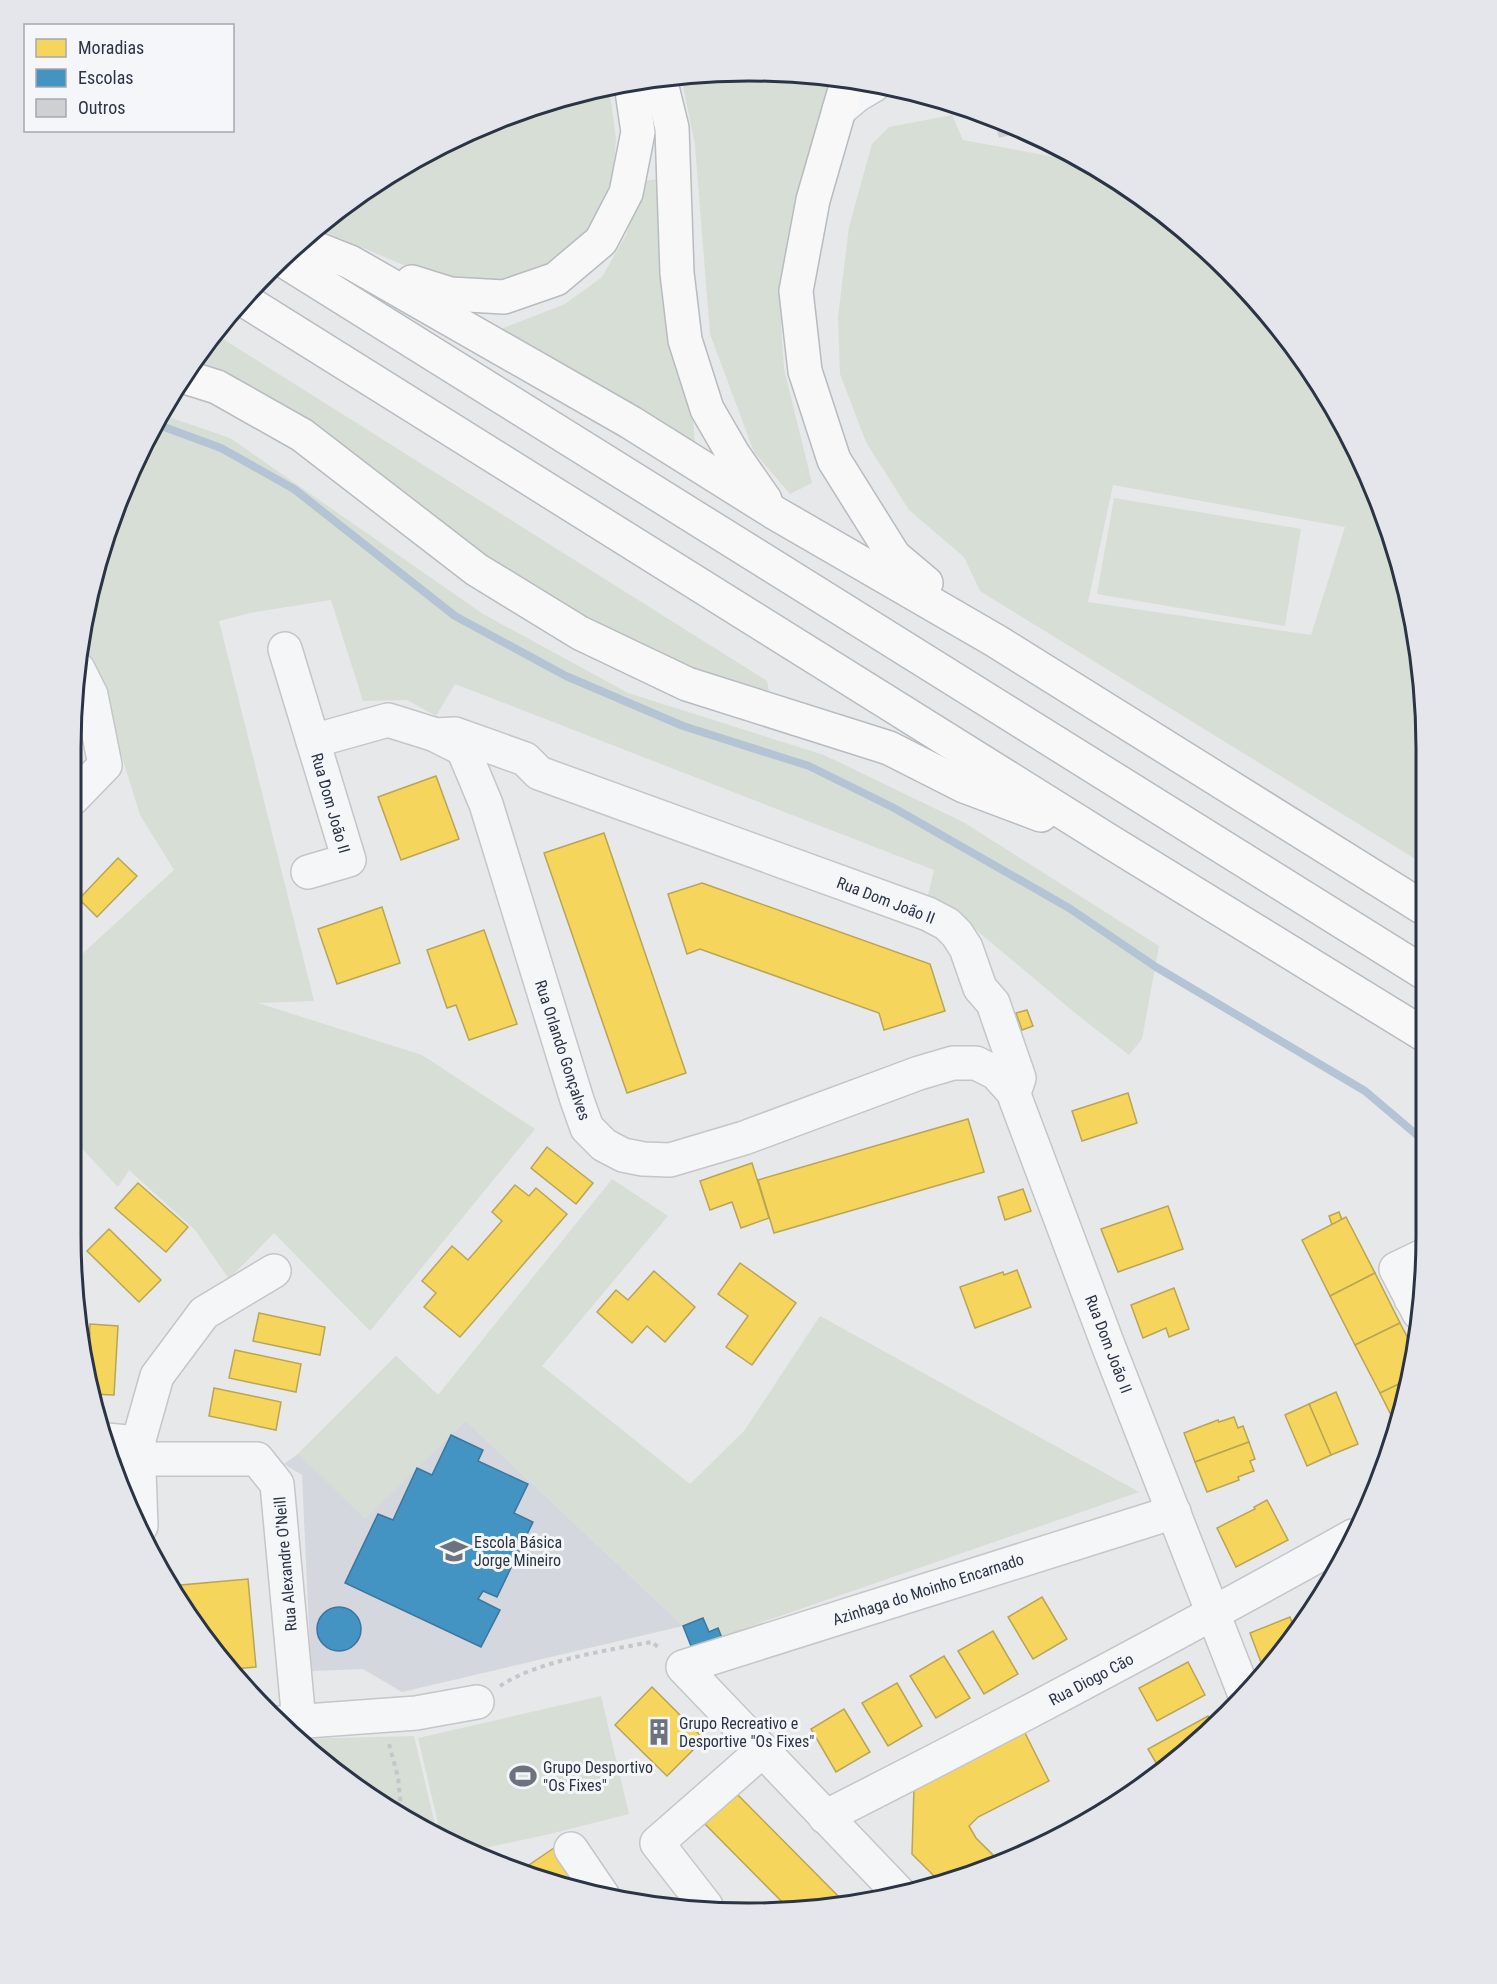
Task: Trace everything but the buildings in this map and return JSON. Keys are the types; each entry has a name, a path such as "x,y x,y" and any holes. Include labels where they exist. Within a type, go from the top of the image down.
{"highway":[{"path":"662,87 672,128 677,273 685,340 707,410 733,454 775,513"},
{"path":"845,89 813,200 796,291 805,371 834,460 894,556 996,641"},
{"path":"309,246 350,262 450,294 504,297 556,279 601,241 626,193 638,132 632,92"},
{"path":"350,262 630,422 775,513 996,641 1416,903"},
{"path":"289,265 1416,968"},
{"path":"251,304 1109,841 1416,1030"},
{"path":"192,379 217,387 302,435 477,570 580,633 687,684 889,748 964,786 1109,841"}],"street":[{"path":"839,110 863,91"},
{"name":"Rua Dom João II","path":"285,649 349,860 308,872"},
{"path":"81,790 105,765 91,695 85,682"},
{"name":"Rua Dom João II","path":"313,741 388,720 436,735 455,734 525,759 539,773 916,910 947,924 966,948 980,988 993,1003 1019,1078 1014,1093 1108,1345 1241,1685"},
{"name":"Rua Orlando Gonçalves","path":"436,735 463,749 486,804 577,1100 587,1128 604,1144 623,1155 643,1159 670,1160 744,1138 919,1073 953,1064 976,1064 996,1072 1014,1093"},
{"path":"486,804 496,784 511,773 539,773"},
{"name":"Rua Orlando Gonçalves","path":"953,1064 975,1043 983,1020 980,988"},
{"path":"140,1510 138,1451 157,1376 204,1313 274,1271"},
{"path":"114,1443 138,1451"},
{"name":"Rua Alexandre O'Neill","path":"138,1451 257,1459 277,1484 288,1717"},
{"name":"Azinhaga do Moinho Encarnado","path":"683,1667 1174,1512"},
{"name":"Rua Diogo Cão","path":"825,1817 1024,1715 1341,1543"},
{"path":"683,1667 893,1887"},
{"path":"295,1724 416,1713 477,1702"},
{"path":"703,1902 657,1843 762,1751"},
{"path":"571,1850 595,1885"}],"path":[{"path":"477,1702 509,1680 541,1668 607,1650 652,1642 683,1667"},
{"path":"381,1716 398,1778 401,1805"}],"shaded area":[{"path":"748,81 792,82 831,86 781,326 784,369 812,483 790,494 754,452 710,334 695,145 683,85"},
{"path":"609,96 616,139 613,177 593,225 562,255 518,280 446,283 326,232 378,193 453,150 534,116"},
{"path":"952,115 963,140 1059,158 1119,193 1189,247 1250,308 1278,342 1327,415 1347,453 1381,534 1393,576 1403,618 1415,705 1416,859 980,591 964,557 909,510 866,442 840,374 838,317 849,227 872,144 889,127","holes":["1113,485 1345,527 1311,635 1088,602"]},
{"path":"663,178 695,447 496,331 565,304 602,277 626,235 645,181"},
{"path":"222,338 767,681 771,701 597,631 474,553 377,470 230,381 199,369"},
{"path":"169,417 230,438 483,614 628,693 824,755 963,822 1159,946 1142,1039 1129,1055 974,928 927,900 934,870 455,684 436,716 407,700 363,701 331,600 250,613 219,621 314,1001 258,1003 422,1055 535,1129 370,1331 274,1233 229,1279 195,1230 129,1170 118,1187 81,1148 81,955 174,870 140,815 102,692 87,662 104,576 116,534 132,493"},
{"path":"1114,498 1301,529 1285,626 1097,594"},
{"path":"612,1179 668,1216 542,1366 690,1484 744,1431 820,1316 1139,1492 722,1638 718,1628 709,1632 703,1618 683,1626 466,1421 365,1519 298,1454 396,1356 438,1395"},
{"name":"Escola Básica Jorge Mineiro","path":"396,1356 683,1626 402,1692 363,1669 311,1671 302,1475 284,1464 298,1454"},
{"name":"Grupo Desportivo \"Os Fixes\"","path":"601,1696 629,1814 484,1848 439,1827 418,1738"},
{"path":"414,1736 435,1825 378,1791 310,1739"}],"waterway":[{"path":"164,427 221,448 294,489 455,616 566,676 683,726 809,766 894,808 1069,908 1156,967 1365,1091 1416,1134"}],"place":[{"name":"Escola Básica Jorge Mineiro","path":"454,1551"},
{"name":"Grupo Recreativo e Desportive \"Os Fixes\"","path":"659,1732"},
{"name":"Grupo Desportivo \"Os Fixes\"","path":"523,1776"}]}
